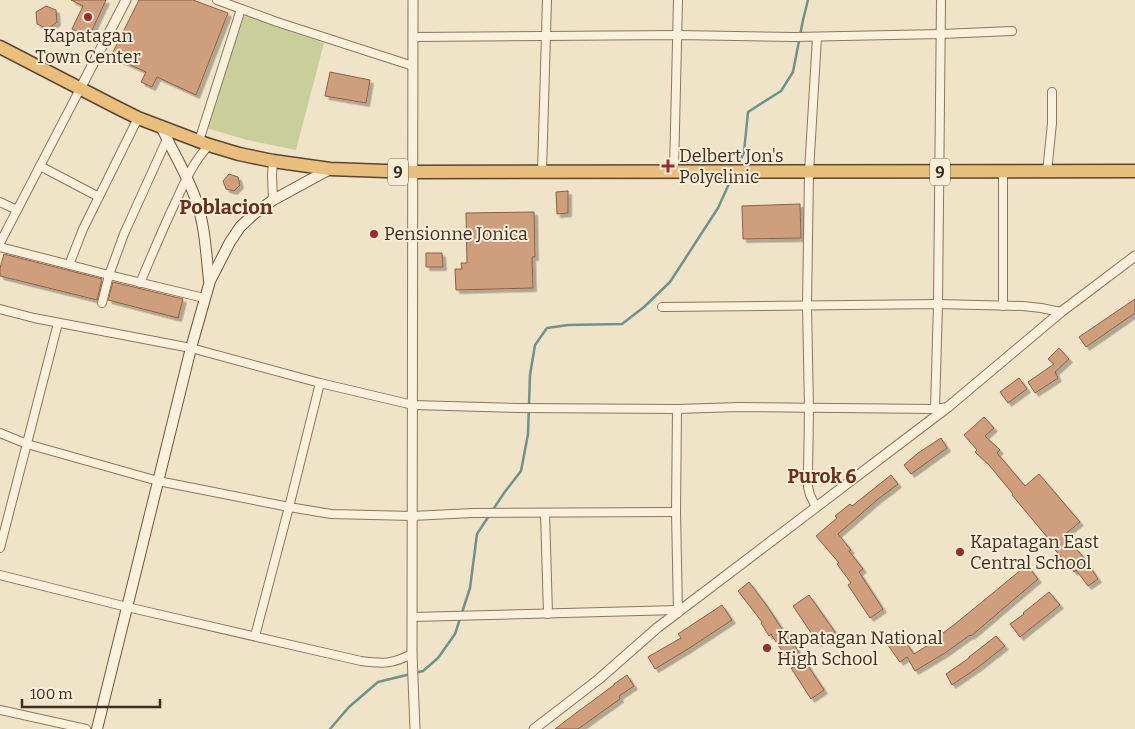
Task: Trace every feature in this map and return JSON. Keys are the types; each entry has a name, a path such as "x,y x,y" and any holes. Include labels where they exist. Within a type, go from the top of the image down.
{"highway":[{"name":"9","path":"0,47 138,118 239,154 330,169 413,172 1135,171"}],"main road":[{"path":"161,126 196,200 201,218 210,281"},
{"path":"97,729 191,348 210,281 240,227 274,200 330,169"}],"street":[{"path":"0,243 126,0"},
{"path":"217,0 241,10 413,66"},
{"path":"413,0 412,659 415,729"},
{"path":"542,172 547,0"},
{"path":"674,172 678,0"},
{"path":"935,409 940,172 941,0"},
{"path":"140,283 165,224 204,142 241,10"},
{"path":"413,37 678,35 814,37 1012,31"},
{"path":"814,37 809,172 808,487 816,507"},
{"path":"1047,172 1052,92"},
{"path":"69,265 83,229 138,118"},
{"path":"102,303 109,276 124,234 167,139"},
{"path":"273,161 274,200"},
{"path":"40,166 99,198"},
{"path":"1003,172 1003,306"},
{"path":"0,202 17,210"},
{"path":"0,247 109,276 204,298"},
{"path":"534,729 599,679 678,611 948,407 1061,312 1135,256"},
{"path":"662,306 938,304 1022,306 1061,312"},
{"path":"0,309 58,323 191,348 320,383 413,405 677,409 739,407 935,409 948,407"},
{"path":"0,548 58,323"},
{"path":"255,636 320,383"},
{"path":"677,409 676,512 678,611"},
{"path":"0,432 27,444 158,481 331,514 412,516 473,513 676,512"},
{"path":"544,513 548,614"},
{"path":"0,575 127,607 361,661 381,664 412,659"},
{"path":"412,618 678,611"},
{"path":"0,710 86,729"}],"green space":[{"path":"244,16 324,43 296,150 247,140 206,128"}],"building":[{"name":"Kapatagan Town Center","path":"71,0 106,0 89,37 72,29 83,6"},
{"path":"139,0 193,0 228,13 196,95 157,77 152,87 141,82 146,72 111,56"},
{"path":"46,6 56,10 57,22 48,29 37,24 36,12"},
{"path":"330,72 370,80 366,103 325,96"},
{"path":"229,174 238,177 240,185 234,191 226,189 223,181"},
{"path":"568,191 568,213 557,214 556,192"},
{"path":"800,204 801,238 743,239 742,206"},
{"path":"534,212 535,257 532,257 533,288 456,290 455,269 462,269 461,263 467,263 466,213"},
{"path":"426,253 442,253 443,267 426,267"},
{"path":"4,254 102,279 97,300 0,276"},
{"path":"113,282 183,299 178,318 108,300"},
{"path":"1135,299 1135,313 1086,347 1079,337"},
{"path":"1059,348 1069,359 1055,372 1058,378 1035,393 1028,382 1054,364 1048,359"},
{"path":"1019,378 1027,389 1008,403 1000,392"},
{"path":"984,417 994,428 985,436 1000,450 997,453 1025,486 1039,474 1080,522 1064,535 1087,561 1098,579 1088,586 1076,570 1074,572 1045,538 1047,537 989,465 975,452 977,450 964,435"},
{"path":"941,438 947,448 911,474 904,465"},
{"path":"891,475 898,484 838,534 863,569 859,572 883,609 870,618 848,585 851,583 837,564 839,563 816,536 837,518 835,516 850,504 852,506"},
{"path":"1027,565 1038,579 971,636 915,671 907,657 900,662 887,644 900,634 914,654 936,640"},
{"path":"749,582 785,631 824,690 811,699 771,634 769,636 762,622 738,591"},
{"path":"1049,592 1060,605 1020,637 1010,624"},
{"path":"809,595 835,632 818,643 793,606"},
{"path":"722,605 732,620 655,669 648,657 681,638 678,634"},
{"path":"996,636 1005,646 952,685 946,674"},
{"path":"627,675 634,686 619,696 620,699 578,729 555,729 614,684"}],"waterway":[{"path":"737,168 744,152 748,112 781,91 793,72 808,0"},
{"path":"330,729 349,707 378,682 423,671 438,658 455,634 470,588 477,534 521,471 528,434 530,375 535,345 547,328 568,325 622,324 644,307 670,282 718,208 733,175"}],"place":[{"name":"Kapatagan Town Center","path":"88,17"},
{"name":"Delbert Jon's Polyclinic","path":"668,166"},
{"name":"Pensionne Jonica","path":"374,234"},
{"name":"Kapatagan East Central School","path":"960,552"},
{"name":"Kapatagan National High School","path":"767,648"}],"district":[{"name":"Poblacion","path":"226,207"},
{"name":"Purok 6","path":"822,476"}]}
